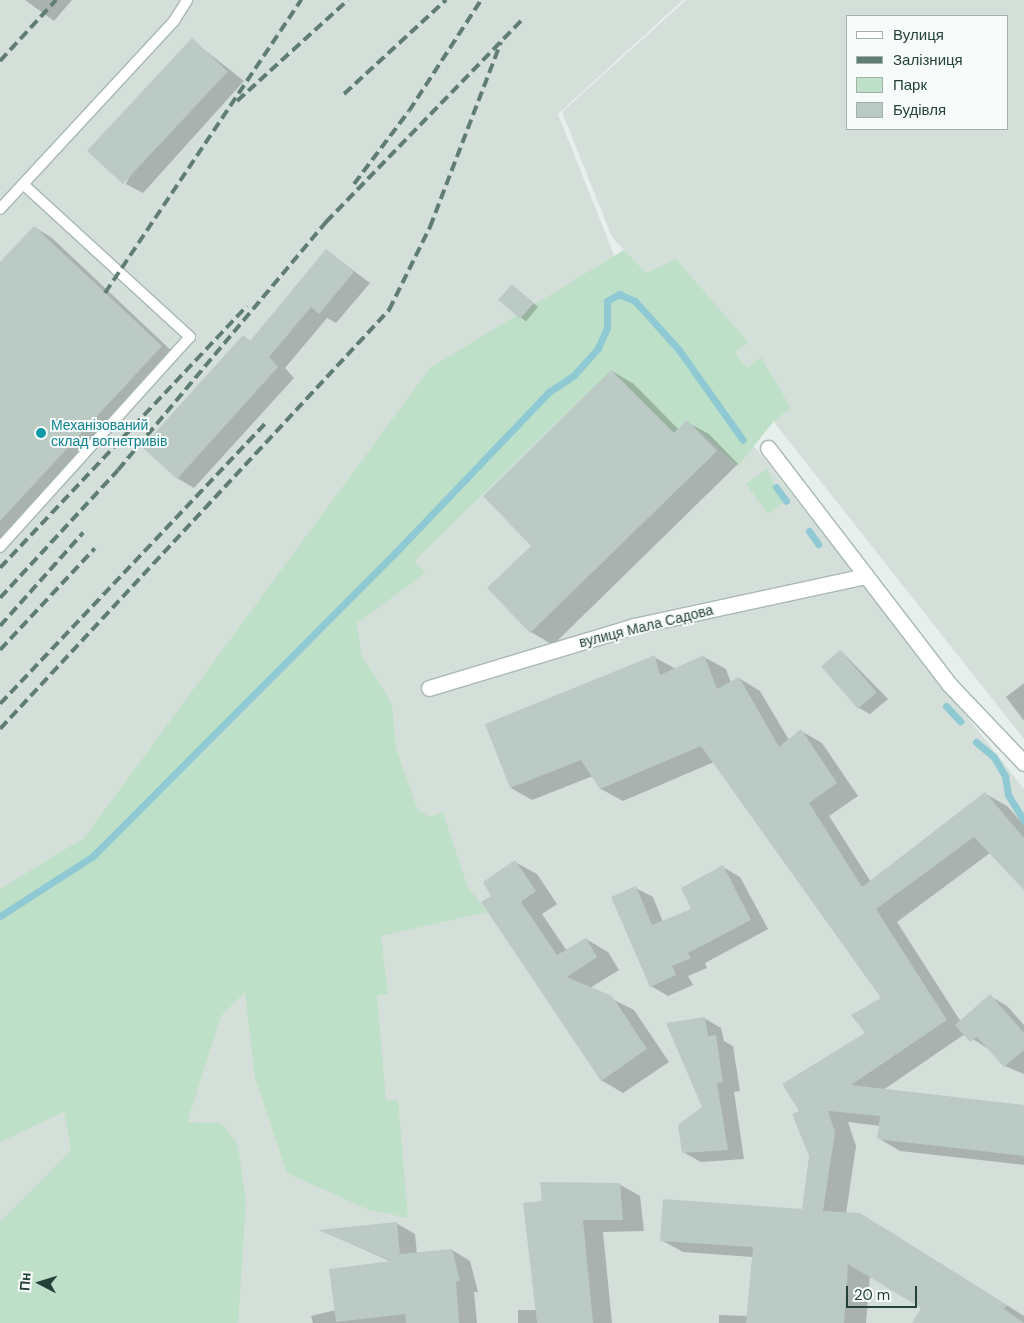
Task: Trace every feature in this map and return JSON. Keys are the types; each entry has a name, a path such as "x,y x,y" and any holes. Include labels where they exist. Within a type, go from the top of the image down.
{"street":[{"path":"768,448 949,684 1024,763"},
{"name":"вулиця Мала Садова","path":"429,688 634,626 866,576"}],"lane":[{"path":"0,209 174,21 187,0"},
{"path":"0,547 190,337 23,184"}],"shaded area":[{"path":"0,0 683,0 558,114 614,255 754,446 1024,789 1024,1323 0,1323"},
{"path":"686,0 1024,0 1024,739 721,355 612,237 562,112"}],"green space":[{"path":"624,250 646,273 676,259 748,342 735,353 747,368 761,357 791,408 774,421 738,466 687,420 674,433 611,370 414,561 426,573 357,623 361,654 392,704 396,748 417,808 429,817 443,812 468,887 487,912 381,936 388,994 377,995 386,1101 398,1100 408,1218 367,1209 287,1173 255,1078 245,992 221,1016 187,1122 221,1123 238,1145 246,1203 238,1323 0,1323 0,1222 71,1150 64,1112 0,1142 0,889 84,838 430,368"},
{"path":"767,469 783,503 768,514 746,484"}],"building":[{"path":"192,38 228,71 123,184 87,151"},
{"name":"Механізований склад вогнетривів","path":"34,226 162,346 0,521 0,262"},
{"path":"326,249 354,272 319,314 311,307 269,357 278,367 177,479 142,447 243,335 250,341"},
{"path":"512,284 534,303 520,319 498,300"},
{"path":"611,370 674,433 687,420 717,451 530,633 487,588 531,546 483,496"},
{"path":"840,650 877,692 858,709 821,666"},
{"path":"655,655 660,675 704,655 717,689 739,677 779,747 801,729 837,783 809,803 862,887 985,792 1024,838 1024,890 974,837 876,909 947,1020 851,1085 1024,1105 1024,1156 877,1139 880,1116 828,1111 835,1132 823,1211 860,1213 1007,1305 1004,1309 1024,1323 912,1323 921,1308 848,1264 844,1323 746,1323 753,1247 660,1241 663,1199 802,1209 809,1156 792,1114 799,1111 782,1084 865,1033 851,1015 881,998 701,746 600,789 581,760 510,788 485,724"},
{"path":"515,860 536,891 521,902 557,955 586,938 597,957 567,977 612,996 647,1049 601,1081 481,902 491,896 483,882"},
{"path":"723,865 751,920 688,953 691,958 672,966 676,975 650,987 611,897 636,886 652,925 691,909 681,888"},
{"path":"990,994 1024,1033 1024,1050 1004,1067 977,1037 970,1042 955,1025"},
{"path":"705,1017 708,1036 716,1035 723,1082 717,1083 728,1150 682,1153 678,1125 702,1107 666,1023"},
{"path":"540,1182 620,1183 623,1220 583,1220 593,1323 537,1323 523,1203 542,1201"},
{"path":"397,1222 400,1254 452,1249 460,1281 456,1282 459,1323 406,1323 405,1314 336,1322 329,1269 392,1261 318,1230"}],"waterway":[{"path":"0,916 93,856 395,553 549,392 574,375 598,348 607,328 607,301 619,294 635,301 679,350 743,440"},
{"path":"776,487 786,501"},
{"path":"809,531 818,544"},
{"path":"946,706 960,721"},
{"path":"976,742 994,757 1005,776 1008,795 1024,821"}],"railway":[{"path":"0,61 56,0"},
{"path":"105,293 301,0"},
{"path":"237,101 348,0"},
{"path":"344,94 446,0"},
{"path":"354,184 409,111 481,0"},
{"path":"0,598 118,470 326,222 524,18"},
{"path":"0,729 389,310 430,227 501,42"},
{"path":"0,568 247,306"},
{"path":"0,704 267,422"},
{"path":"0,626 83,533"},
{"path":"0,650 95,548"}],"place":[{"name":"Механізований склад вогнетривів","path":"41,433"}]}
